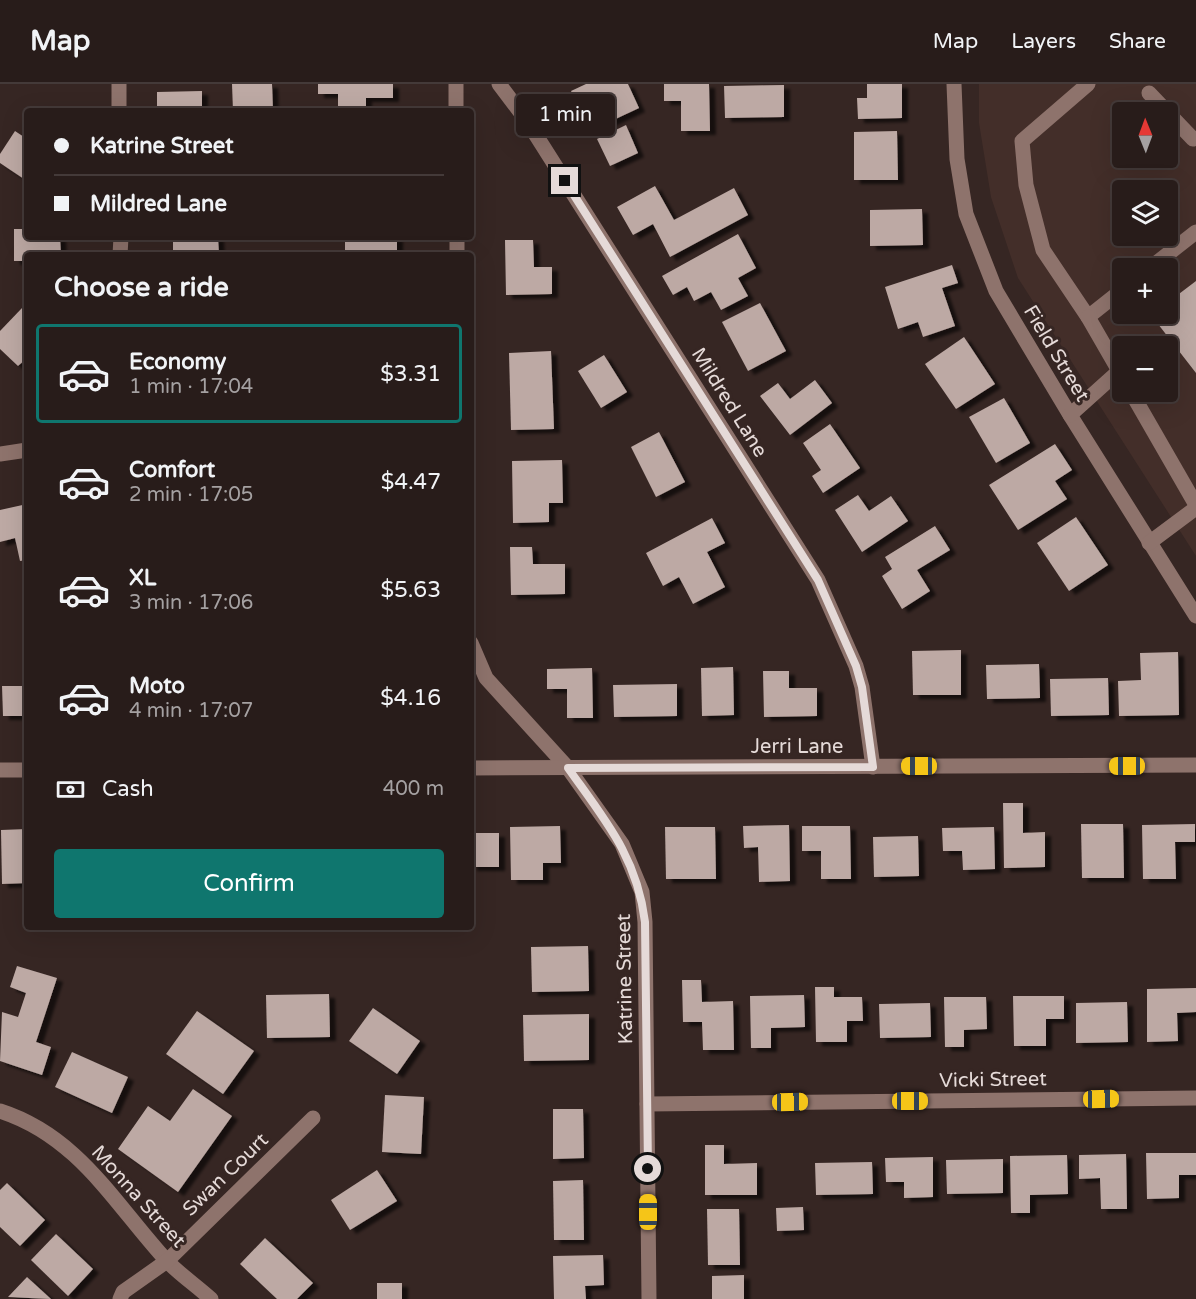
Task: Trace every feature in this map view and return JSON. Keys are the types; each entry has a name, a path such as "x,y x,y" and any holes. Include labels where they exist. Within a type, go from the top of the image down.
{"street":[{"path":"119,84 119,108"},
{"path":"456,84 456,108"},
{"name":"Mildred Lane","path":"499,84 533,131 818,580 856,666 862,687 873,767"},
{"name":"Field Street","path":"954,84 957,159 966,214 996,291 1070,415 1196,616"},
{"path":"1088,84 1022,141 1026,185 1043,250 1088,317 1112,360"},
{"path":"1149,93 1193,139"},
{"path":"1163,258 1196,232"},
{"path":"1088,317 1112,298"},
{"path":"1070,415 1112,381"},
{"path":"1137,402 1196,506 1149,543"},
{"path":"0,454 24,450"},
{"name":"Katrine Street","path":"474,650 486,678 568,768 622,844 642,892 645,922 649,1299"},
{"name":"Jerri Lane","path":"474,768 1196,765"},
{"path":"0,770 24,770"},
{"name":"Vicki Street","path":"647,1104 1196,1098"},
{"name":"Monna Street","path":"0,1111 17,1116 52,1136 100,1178 167,1261 212,1299"},
{"name":"Swan Court","path":"120,1299 123,1292 167,1261 313,1118"}],"shaded area":[{"path":"979,84 1196,84 1196,556 1018,278 991,197 979,123"}],"building":[{"path":"232,84 272,84 273,108 233,108"},
{"path":"318,84 393,84 393,98 366,98 366,108 338,108 338,94 318,94"},
{"path":"586,84 628,84 639,108 590,131 571,91"},
{"path":"664,84 709,84 710,131 681,131 681,101 664,101"},
{"path":"867,84 902,84 902,118 858,119 857,98 867,98"},
{"path":"784,85 784,117 725,118 724,86"},
{"path":"202,91 202,108 157,108 157,92"},
{"path":"626,125 638,153 610,166 597,139"},
{"path":"15,131 24,137 24,179 0,163 0,154"},
{"path":"897,131 898,180 854,180 854,132"},
{"path":"655,186 674,220 734,188 748,215 670,257 653,224 633,235 617,207"},
{"path":"922,209 923,245 870,246 870,210"},
{"path":"14,229 24,229 24,240 60,240 61,252 24,252 24,261 14,261"},
{"path":"738,234 756,268 738,278 748,296 721,310 711,292 694,301 687,287 673,295 662,276"},
{"path":"173,240 218,240 219,252 173,252"},
{"path":"345,240 397,240 397,252 345,252"},
{"path":"505,240 533,240 534,267 552,267 552,294 506,295"},
{"path":"952,265 958,283 942,288 955,326 923,337 918,322 898,329 885,287"},
{"path":"1196,281 1196,373 1178,350 1178,336 1167,336 1158,324 1178,324 1178,295"},
{"path":"760,303 786,351 748,371 722,322"},
{"path":"22,308 24,310 24,361 18,366 0,349 0,331"},
{"path":"964,337 995,384 956,409 925,364"},
{"path":"551,351 554,429 511,430 509,353"},
{"path":"604,355 627,392 601,408 578,371"},
{"path":"815,380 832,403 790,435 760,396 778,383 790,399"},
{"path":"1004,398 1030,443 996,463 969,417"},
{"path":"830,424 860,468 823,493 812,476 821,470 803,443"},
{"path":"659,432 685,482 656,497 631,447"},
{"path":"1055,444 1072,470 1055,481 1067,499 1018,530 989,485"},
{"path":"562,460 563,503 549,503 549,522 513,523 512,461"},
{"path":"858,495 869,511 891,496 908,521 862,552 835,510"},
{"path":"24,505 24,560 20,561 15,538 0,542 0,510"},
{"path":"1076,517 1108,565 1069,591 1037,543"},
{"path":"712,518 725,543 707,552 725,587 693,604 679,577 663,586 646,553"},
{"path":"935,526 950,550 917,570 930,591 902,609 882,576 892,569 885,557"},
{"path":"510,547 532,547 533,564 565,564 565,594 511,595"},
{"path":"961,650 961,695 913,695 912,651"},
{"path":"1178,652 1179,715 1119,716 1118,681 1141,680 1140,653"},
{"path":"1039,664 1040,698 987,699 986,665"},
{"path":"733,667 734,715 702,716 701,668"},
{"path":"592,668 593,718 567,718 567,689 547,689 547,669"},
{"path":"763,671 789,671 789,688 817,688 817,716 764,717"},
{"path":"1108,678 1109,715 1051,716 1050,679"},
{"path":"677,684 677,716 614,717 613,685"},
{"path":"2,686 24,686 24,716 3,716"},
{"path":"1003,803 1023,803 1023,833 1045,832 1045,867 1004,868"},
{"path":"1081,824 1123,824 1124,878 1082,878"},
{"path":"1195,824 1195,842 1175,842 1176,879 1143,879 1142,825"},
{"path":"789,825 790,881 759,882 758,847 744,848 743,826"},
{"path":"560,826 561,863 543,863 543,880 511,880 510,827"},
{"path":"802,826 850,826 851,879 821,879 821,851 802,851"},
{"path":"665,827 715,827 716,879 666,879"},
{"path":"994,827 995,869 963,870 962,851 943,851 942,828"},
{"path":"24,829 24,883 2,884 1,830"},
{"path":"474,833 499,833 499,867 474,867"},
{"path":"918,836 919,876 874,877 873,837"},
{"path":"588,946 589,991 532,992 531,947"},
{"path":"17,966 57,978 36,1042 51,1047 42,1075 0,1061 2,1012 18,1017 26,993 10,987"},
{"path":"682,980 701,980 702,1002 733,1001 734,1050 703,1050 702,1022 683,1022"},
{"path":"815,987 834,987 834,997 862,997 863,1021 847,1021 847,1042 816,1042"},
{"path":"1196,988 1196,1012 1177,1013 1178,1041 1147,1042 1147,989"},
{"path":"329,994 330,1037 267,1038 266,995"},
{"path":"804,995 805,1027 771,1028 771,1048 751,1048 750,996"},
{"path":"1013,996 1064,996 1064,1019 1046,1019 1046,1046 1014,1046"},
{"path":"944,997 986,997 987,1029 964,1030 964,1047 945,1047"},
{"path":"1127,1002 1128,1042 1076,1043 1076,1003"},
{"path":"930,1003 931,1037 880,1038 879,1004"},
{"path":"373,1008 420,1041 397,1074 349,1041"},
{"path":"197,1011 254,1051 223,1094 166,1054"},
{"path":"589,1014 589,1060 524,1061 523,1015"},
{"path":"72,1052 128,1077 112,1113 55,1087"},
{"path":"193,1089 232,1116 178,1192 118,1149 148,1106 170,1121"},
{"path":"385,1095 424,1097 421,1154 382,1152"},
{"path":"553,1109 583,1109 584,1158 553,1159"},
{"path":"705,1145 724,1145 724,1164 757,1163 757,1195 705,1195"},
{"path":"1146,1153 1196,1153 1196,1175 1179,1175 1179,1198 1147,1199"},
{"path":"1126,1154 1127,1209 1101,1209 1100,1178 1079,1179 1079,1155"},
{"path":"1067,1155 1068,1194 1030,1195 1030,1213 1011,1213 1010,1156"},
{"path":"933,1157 933,1197 904,1198 904,1182 886,1182 885,1158"},
{"path":"1003,1159 1003,1193 947,1194 946,1160"},
{"path":"872,1162 873,1194 816,1195 815,1163"},
{"path":"377,1170 397,1201 350,1230 331,1200"},
{"path":"583,1180 584,1240 554,1240 553,1181"},
{"path":"7,1183 45,1220 20,1246 0,1227 0,1190"},
{"path":"803,1207 804,1230 777,1231 776,1208"},
{"path":"707,1209 739,1209 740,1265 708,1265"},
{"path":"56,1234 93,1269 68,1296 31,1260"},
{"path":"265,1238 313,1283 297,1299 277,1299 240,1264"},
{"path":"603,1255 604,1285 585,1286 586,1299 554,1299 553,1256"},
{"path":"744,1275 744,1299 712,1299 712,1276"},
{"path":"27,1277 51,1299 8,1297"},
{"path":"377,1283 402,1283 402,1299 377,1299"}],"route":[{"path":"565,181 818,580 856,666 862,687 873,767 568,768 622,844 642,892 645,922 648,1169"}]}
